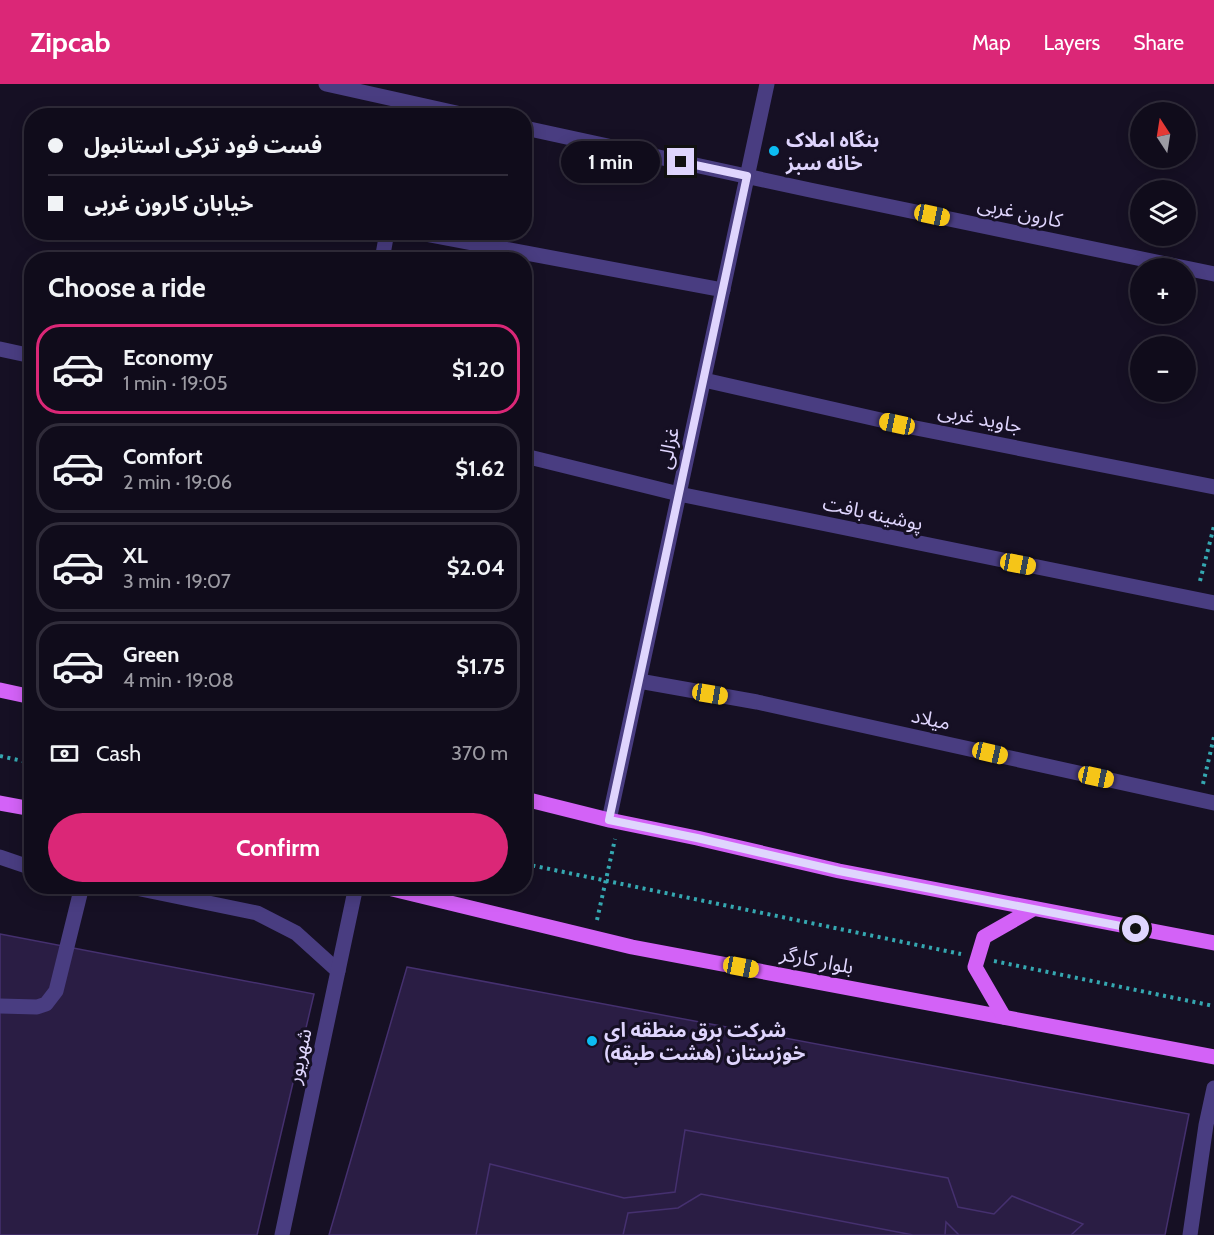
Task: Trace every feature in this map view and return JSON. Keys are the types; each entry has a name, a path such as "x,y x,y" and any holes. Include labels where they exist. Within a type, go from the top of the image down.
{"main road":[{"path":"0,690 24,696"},
{"path":"532,801 839,871 1214,943"},
{"path":"0,803 24,808"},
{"name":"بلوار کارگر","path":"413,894 643,949 1214,1057"},
{"path":"1004,1017 975,967 977,958 984,937 1033,909"}],"street":[{"path":"326,84 407,108"},
{"name":"غزالی","path":"614,821 639,681 767,84"},
{"name":"کارون غربی","path":"532,130 1214,274"},
{"path":"457,240 521,252"},
{"path":"532,254 723,290"},
{"path":"0,349 24,354"},
{"name":"جاوید غربی","path":"704,380 916,428 1214,487"},
{"name":"پوشینه بافت","path":"532,458 680,494 1214,603"},
{"name":"میلاد","path":"639,681 757,702 1207,801"},
{"path":"0,857 24,865"},
{"path":"0,1006 37,1007 46,1004 56,991 80,894"},
{"path":"165,894 257,913 296,933 338,971"},
{"name":"شهریور","path":"282,1235 355,894"},
{"path":"1190,1235 1206,1125 1214,1088"}],"path":[{"path":"1195,600 1214,526"},
{"path":"1207,801 1214,737"},
{"path":"0,756 24,761"},
{"path":"593,938 606,881 614,821"},
{"path":"532,865 1214,1006"}],"building":[{"path":"0,934 314,994 257,1235 0,1235"},
{"name":"شرکت برق منطقه ای خوزستان (هشت طبقه)","path":"407,967 1189,1114 1165,1235 329,1235"},
{"path":"685,1130 948,1178 958,1207 994,1214 1012,1196 1083,1224 1071,1235 959,1235 946,1222 945,1235 913,1235 701,1194 678,1208 628,1213 623,1235 476,1235 490,1164 624,1198 675,1192"}],"place":[{"name":"بنگاه املاک خانه سبز","path":"774,151"},
{"name":"شرکت برق منطقه ای خوزستان (هشت طبقه)","path":"592,1041"}],"route":[{"path":"681,162 747,176 609,820 839,871 1136,929"}]}
